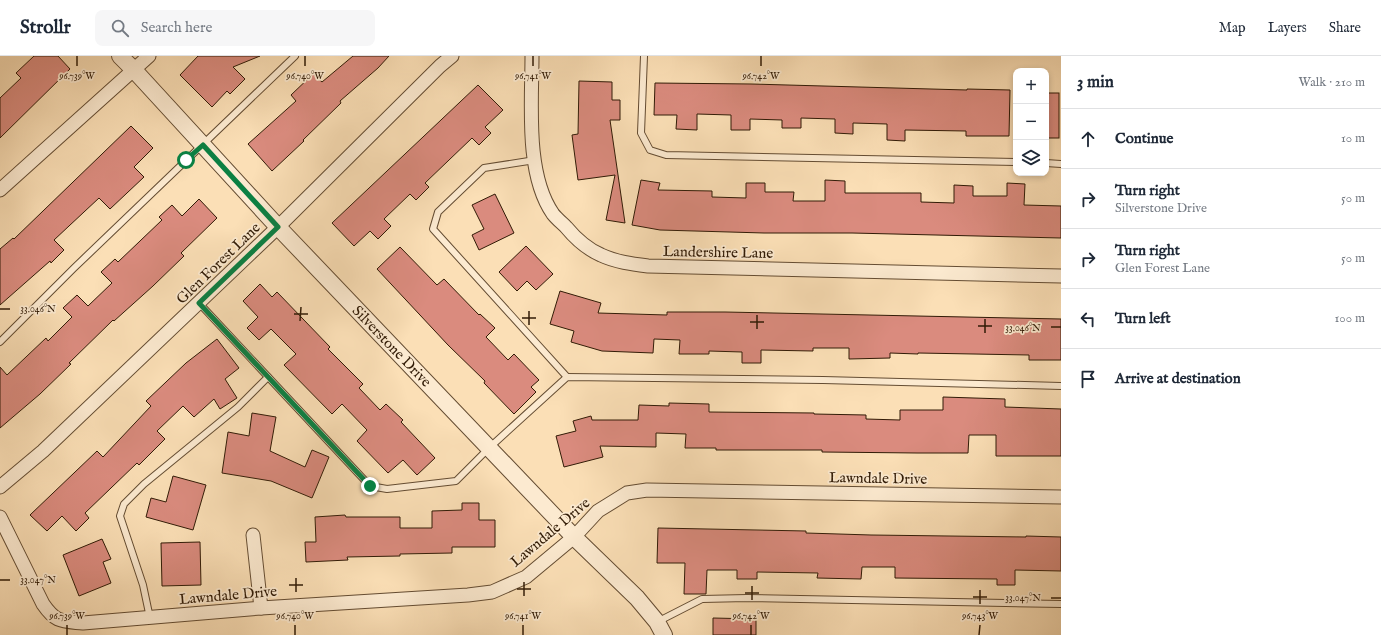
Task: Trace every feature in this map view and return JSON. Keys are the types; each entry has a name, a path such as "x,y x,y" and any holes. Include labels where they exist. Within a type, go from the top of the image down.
{"street":[{"name":"Silverstone Drive","path":"120,56 278,227 574,537 637,598 661,629"},
{"path":"0,190 148,56"},
{"name":"Glen Forest Lane","path":"0,487 43,451 199,303 278,227 440,66 452,56"},
{"name":"Landershire Lane","path":"532,56 532,130 535,169 543,195 553,214 578,241 601,255 618,262 648,266 1061,276"},
{"name":"Lawndale Drive","path":"0,517 43,604 51,615 61,621 83,623 260,608 468,595 492,592 526,577 574,537 598,511 627,493 647,490 1061,497"},
{"path":"253,535 260,608"}],"lane":[{"path":"0,342 74,268 295,56"},
{"path":"644,56 641,134 650,150 666,155 1013,162"},
{"path":"535,160 484,168 438,212 433,229 567,377"},
{"path":"1049,163 1061,164"},
{"path":"199,303 370,486 387,489 456,481 489,448 567,377 823,380 1061,386"},
{"path":"150,618 142,585 120,516 124,504 144,484 238,407 268,377"},
{"path":"661,629 702,599 755,598 1061,604"}],"building":[{"path":"34,56 58,56 70,69 0,138 0,98 21,78 16,73"},
{"path":"198,56 260,56 233,67 245,79 230,94 227,91 212,107 180,75"},
{"path":"353,56 389,56 378,68 340,101 341,103 272,171 248,144 296,101 291,95 313,74 322,82"},
{"path":"579,81 612,82 612,100 620,100 620,120 610,120 625,223 606,220 615,175 578,180 572,135 578,134"},
{"path":"655,83 1010,90 1009,136 966,136 966,131 905,130 905,141 887,140 887,124 853,123 853,134 835,133 835,119 801,118 801,128 782,128 782,120 750,119 750,130 731,130 731,115 697,114 697,130 676,129 677,115 654,115"},
{"path":"478,85 503,110 485,127 491,133 479,145 472,138 425,183 429,187 416,200 410,194 384,219 391,226 378,239 370,231 354,246 332,223"},
{"path":"1049,93 1059,93 1059,138 1049,138"},
{"path":"131,126 153,148 134,167 144,177 110,209 99,198 54,240 64,250 51,263 50,261 0,305 0,249 13,238 14,239"},
{"path":"641,180 660,183 658,190 712,191 712,197 746,198 746,183 765,183 765,192 794,192 793,201 825,201 825,180 845,181 845,193 921,193 921,202 954,203 954,185 973,186 973,196 1007,196 1007,183 1025,184 1024,205 1061,206 1061,238 660,230 632,225"},
{"path":"495,194 514,233 479,250 472,235 484,229 472,205"},
{"path":"199,199 217,218 181,253 184,256 153,286 114,321 113,320 40,394 0,428 0,367 7,375 46,338 48,341 72,317 63,308 77,295 88,306 112,283 101,272 115,259 118,262 162,220 159,217 172,205 182,216"},
{"path":"526,246 553,274 536,290 527,281 517,291 499,272"},
{"path":"400,247 437,285 444,279 479,315 480,314 495,328 486,337 508,360 514,354 539,380 531,387 536,392 514,414 484,383 485,381 448,345 377,269"},
{"path":"260,284 272,297 277,292 330,347 328,349 363,384 359,388 380,410 386,404 403,420 401,422 435,458 417,475 403,460 388,473 357,441 367,430 342,404 332,414 284,365 296,354 271,329 259,340 247,328 258,317 243,301"},
{"path":"560,291 601,303 598,313 667,315 667,312 725,312 1061,319 1061,360 1029,360 1029,355 918,353 890,353 890,358 849,359 849,348 813,348 813,351 761,350 761,363 742,363 742,352 709,351 709,354 679,354 680,340 654,339 653,353 602,351 571,342 574,331 550,324"},
{"path":"217,339 239,368 225,379 237,398 220,409 214,399 194,417 183,406 157,431 165,439 139,465 137,463 85,513 89,518 76,531 62,516 47,531 30,515 97,451 103,457 151,406 146,401 186,363"},
{"path":"943,397 1005,399 1005,407 1061,409 1061,456 996,456 996,435 969,435 968,453 917,453 822,452 822,450 716,450 716,448 685,448 686,434 656,433 656,447 600,446 603,457 564,467 556,436 576,431 573,421 591,416 592,420 638,420 639,405 669,406 669,403 709,404 709,412 866,415 866,419 900,420 900,410 943,410"},
{"path":"252,413 276,417 270,451 305,467 312,450 329,457 312,498 271,481 222,473 228,432 249,436"},
{"path":"173,476 206,485 193,530 146,517 151,498 166,502"},
{"path":"462,503 479,503 479,520 495,520 495,547 452,547 452,553 347,557 348,560 306,562 305,542 316,542 315,517 345,515 346,517 400,517 400,528 432,528 432,511 462,510"},
{"path":"658,528 806,531 806,533 871,535 1061,537 1061,571 1015,570 1015,585 997,585 997,579 895,578 895,567 862,567 861,579 817,578 818,573 757,572 757,579 737,579 737,570 707,570 706,594 684,594 685,563 657,563"},
{"path":"102,539 111,559 103,562 111,583 79,596 63,555"},
{"path":"200,542 201,585 162,586 161,543"},
{"path":"713,618 756,619 756,635 713,635"}],"route":[{"path":"186,160 203,145 278,227 199,303 370,486"}]}
